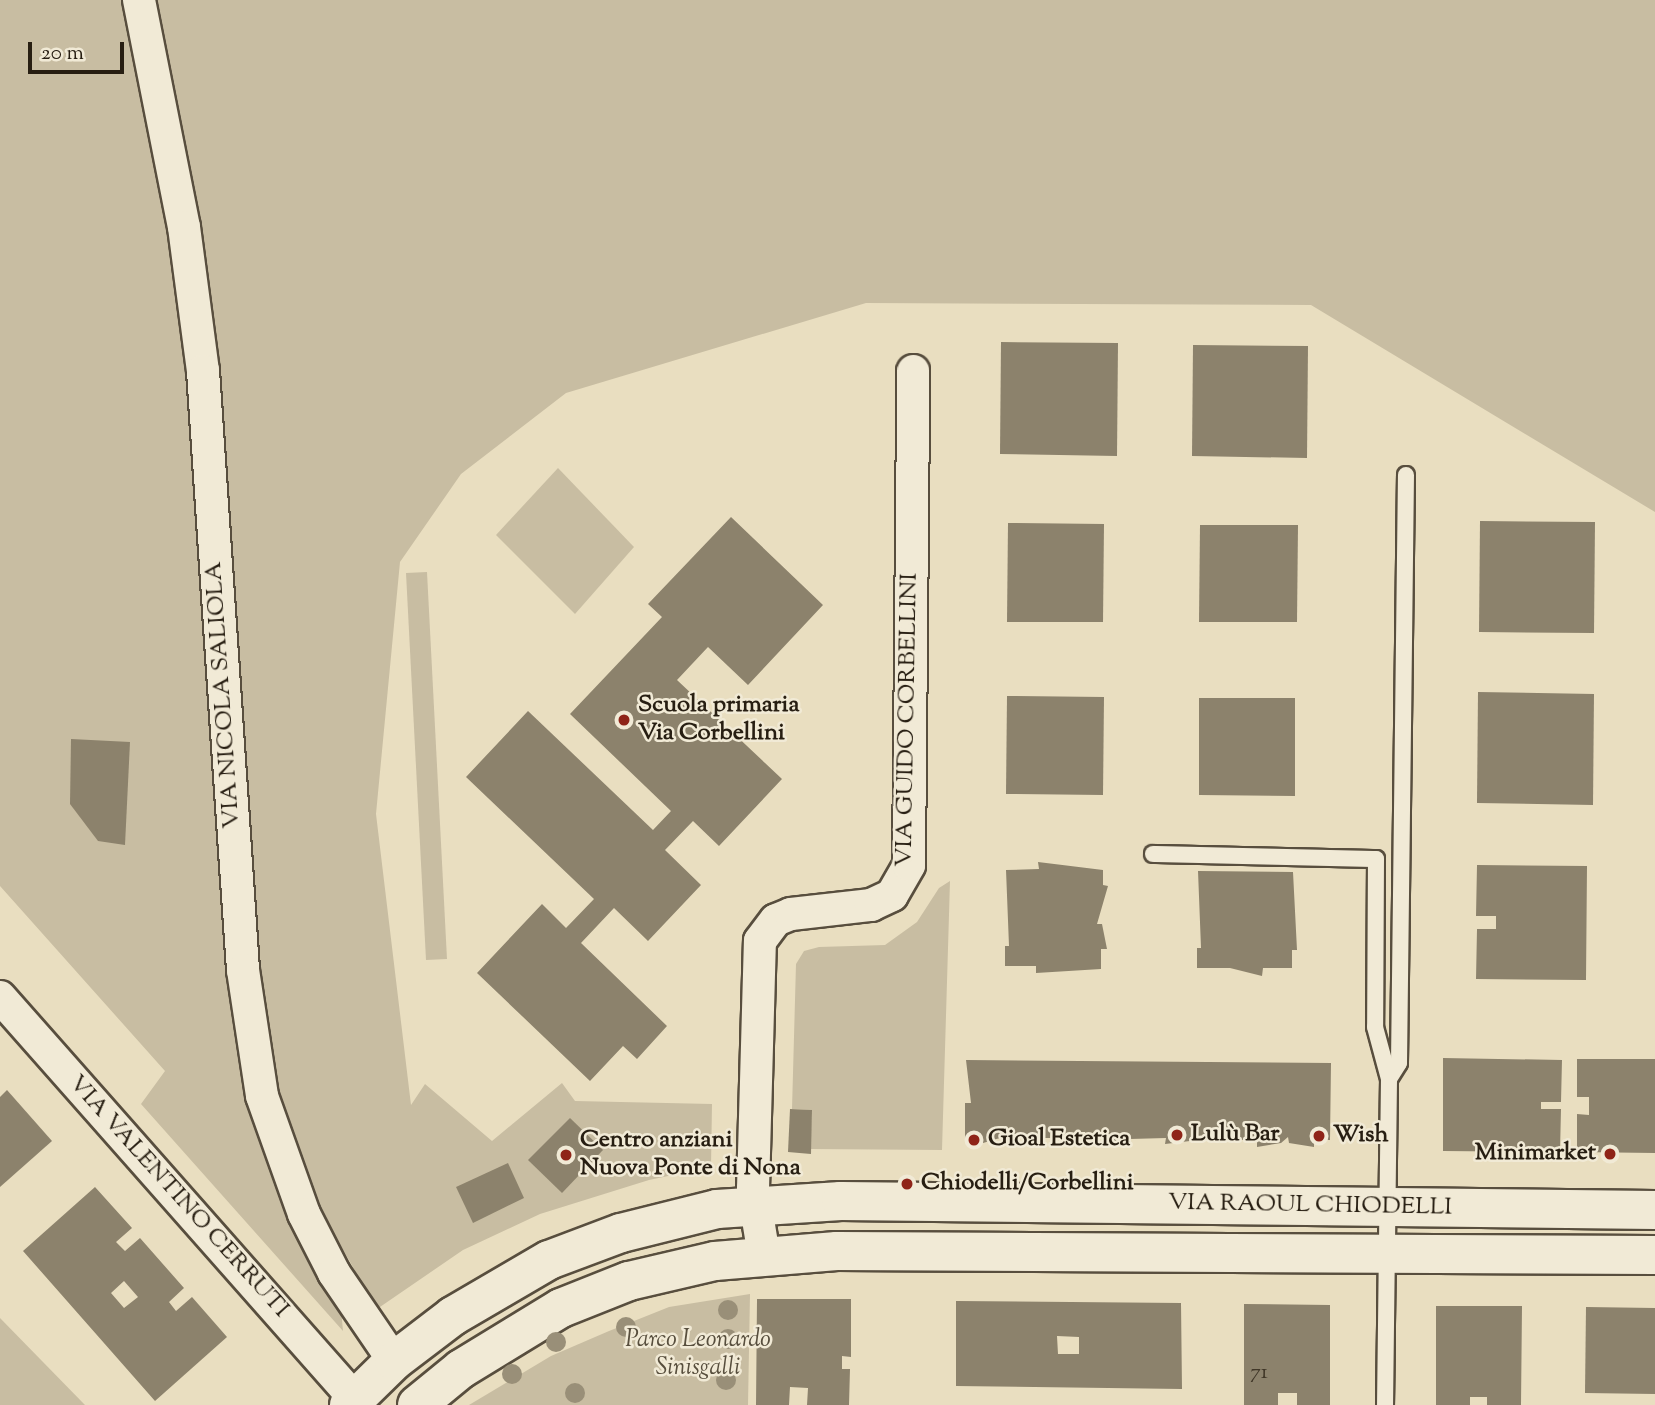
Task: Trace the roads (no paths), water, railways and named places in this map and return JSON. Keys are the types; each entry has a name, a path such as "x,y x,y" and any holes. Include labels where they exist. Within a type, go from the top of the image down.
{"main road":[{"name":"VIA RAOUL CHIODELLI","path":"352,1402 394,1361 453,1316 549,1260 621,1233 717,1209 841,1201 1655,1210"},
{"name":"VIA RAOUL CHIODELLI","path":"418,1405 461,1369 561,1308 629,1281 715,1261 837,1251 1655,1255"}],"street":[{"name":"VIA NICOLA SALIOLA","path":"139,0 184,227 203,371 243,970 262,1096 304,1214 334,1273 394,1361"},
{"name":"VIA GUIDO CORBELLINI","path":"764,1256 756,1207 754,1066 760,941 776,920 791,914 871,905 892,895 909,865 914,371"},
{"name":"VIA VALENTINO CERRUTI","path":"0,998 352,1402"}],"lane":[{"path":"1390,1079 1399,1063 1406,475"},
{"path":"1153,854 1376,859 1375,1027 1390,1079 1385,1405"}],"place":[{"name":"Scuola primaria Via Corbellini","path":"624,720"},
{"name":"Lulù Bar","path":"1177,1135"},
{"name":"Wish","path":"1319,1136"},
{"name":"Gioal Estetica","path":"974,1140"},
{"name":"Minimarket","path":"1610,1154"},
{"name":"Centro anziani Nuova Ponte di Nona","path":"566,1155"},
{"name":"Chiodelli/Corbellini","path":"907,1184"}],"park label":[{"name":"Parco Leonardo Sinisgalli","path":"698,1355"}]}
